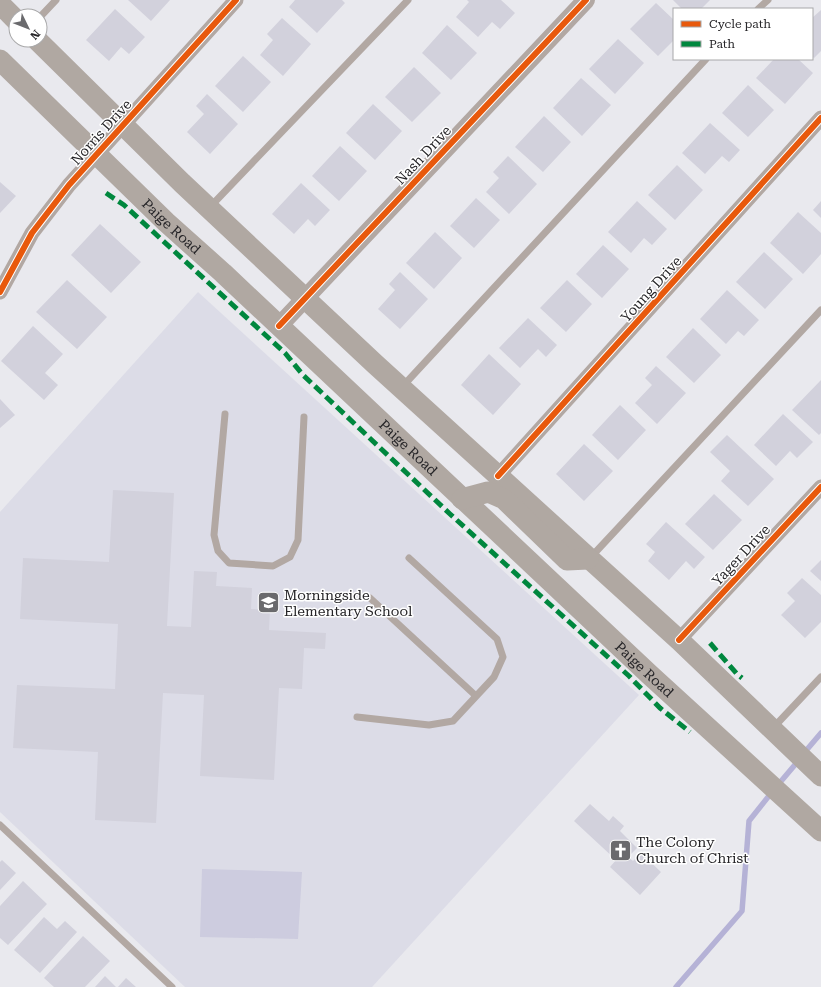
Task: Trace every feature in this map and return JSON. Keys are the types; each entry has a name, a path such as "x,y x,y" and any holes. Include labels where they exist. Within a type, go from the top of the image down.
{"main road":[{"path":"0,4 8,12"},
{"path":"45,48 209,208 588,559 679,640 778,733 820,775"},
{"name":"Paige Road","path":"0,60 97,155 462,499 821,831"},
{"path":"462,499 488,492 504,499 567,560 588,559"}],"street":[{"name":"Norris Drive","path":"2,286 32,233 69,185 236,0"},
{"name":"Nash Drive","path":"279,326 586,0"},
{"name":"Young Drive","path":"498,476 821,118"},
{"name":"Yager Drive","path":"679,640 821,487"}],"lane":[{"path":"48,8 56,0"},
{"path":"209,208 408,0"},
{"path":"759,8 768,0"},
{"path":"402,388 705,60"},
{"path":"588,559 821,310"},
{"path":"225,414 214,535 218,551 230,563 273,566 290,557 298,540 304,417"},
{"path":"358,717 429,725 453,721 494,676 503,657 497,639 409,558"},
{"path":"370,598 476,696"},
{"path":"778,733 821,677"},
{"path":"0,825 172,987"}],"shaded area":[{"name":"Morningside Elementary School","path":"198,292 639,695 372,987 185,987 0,812 0,512"},
{"path":"202,869 302,872 298,939 200,937"}],"building":[{"path":"128,0 170,0 151,21"},
{"path":"295,0 342,0 345,3 317,33 289,7"},
{"path":"467,0 501,0 515,13 500,29 492,22 478,37 456,17 469,2"},
{"path":"673,0 710,0 702,8 681,8"},
{"path":"656,3 673,19 673,41 658,56 630,29"},
{"path":"115,9 145,37 129,54 121,47 109,61 86,40"},
{"path":"821,10 821,51 814,58 813,57 813,17"},
{"path":"282,18 311,44 283,76 260,55 273,40 267,34"},
{"path":"447,25 477,53 451,80 422,53"},
{"path":"618,39 644,63 615,94 589,69"},
{"path":"243,56 271,82 243,112 215,86"},
{"path":"773,60 799,60 813,73 785,104 756,78"},
{"path":"414,67 441,93 412,122 385,97"},
{"path":"581,78 611,105 582,136 553,108"},
{"path":"748,85 774,110 748,137 722,113"},
{"path":"207,94 238,124 210,154 187,132 204,114 196,106"},
{"path":"373,104 402,131 375,160 346,133"},
{"path":"544,116 571,142 543,172 515,147"},
{"path":"710,123 740,150 729,162 722,156 705,174 682,153"},
{"path":"340,146 367,171 339,201 312,176"},
{"path":"508,156 537,184 509,214 486,192 499,178 493,172"},
{"path":"677,165 703,190 675,220 648,195"},
{"path":"0,182 16,196 0,213"},
{"path":"301,183 330,210 315,226 308,219 294,234 272,214"},
{"path":"476,198 500,220 474,248 450,226"},
{"path":"637,201 667,229 652,245 644,238 631,253 608,232"},
{"path":"821,201 821,218 813,210"},
{"path":"798,212 821,233 821,254 803,274 770,243"},
{"path":"100,224 141,262 111,293 71,255"},
{"path":"435,232 462,258 434,289 406,263"},
{"path":"603,245 629,269 602,298 576,274"},
{"path":"764,252 793,279 765,309 736,282"},
{"path":"400,272 428,299 400,329 378,309 395,290 389,284"},
{"path":"67,280 107,317 77,349 36,312"},
{"path":"567,280 592,304 566,332 540,308"},
{"path":"727,290 759,320 744,336 738,331 726,344 700,319"},
{"path":"528,318 557,345 546,357 538,349 520,368 499,348"},
{"path":"33,326 63,354 45,373 58,385 44,400 1,361"},
{"path":"693,328 721,355 694,383 666,357"},
{"path":"489,354 521,384 493,415 461,385"},
{"path":"656,366 686,393 657,424 635,403 652,385 645,378"},
{"path":"821,380 821,433 819,435 792,410"},
{"path":"0,399 15,415 0,428"},
{"path":"620,405 646,430 618,460 592,435"},
{"path":"783,414 813,442 797,458 790,451 776,466 754,445"},
{"path":"727,435 774,479 748,506 721,481 730,471 710,452"},
{"path":"584,444 613,471 584,501 556,474"},
{"path":"113,490 174,493 167,626 191,627 194,571 217,572 216,586 252,588 251,609 270,610 269,630 326,633 325,649 304,648 302,689 279,688 274,780 200,776 204,695 163,693 156,823 95,820 98,752 13,748 17,685 115,689 118,624 20,619 23,558 109,562"},
{"path":"714,494 742,520 713,550 685,524"},
{"path":"666,522 705,557 694,569 686,561 669,580 648,561 655,552 646,544"},
{"path":"821,560 821,581 810,571"},
{"path":"802,578 821,595 821,622 805,638 781,615 795,601 787,593"},
{"name":"The Colony Church of Christ","path":"590,804 609,821 613,816 624,826 620,831 637,848 628,857 633,861 641,853 661,872 640,895 610,867 616,860 574,821"},
{"path":"2,860 16,873 0,890 0,862"},
{"path":"23,881 47,904 8,945 0,938 0,906"},
{"path":"44,917 57,929 65,921 77,932 40,973 14,950"},
{"path":"83,936 110,961 85,987 54,987 44,978"},
{"path":"105,976 116,987 95,987"},
{"path":"126,978 136,987 118,987"}],"waterway":[{"path":"804,753 821,733"},
{"path":"777,786 799,760"},
{"path":"676,987 742,911 749,821 772,792"}],"marked path":[{"path":"106,193 124,205 285,353 303,375 450,514 629,676 660,708 690,732"},
{"path":"710,643 742,678"}],"cycle path":[{"path":"0,292 32,233 69,185 236,0"},
{"path":"279,326 586,0"},
{"path":"498,476 821,118"},
{"path":"679,640 821,487"}],"place":[{"name":"Morningside Elementary School","path":"269,603"},
{"name":"The Colony Church of Christ","path":"620,850"}]}
